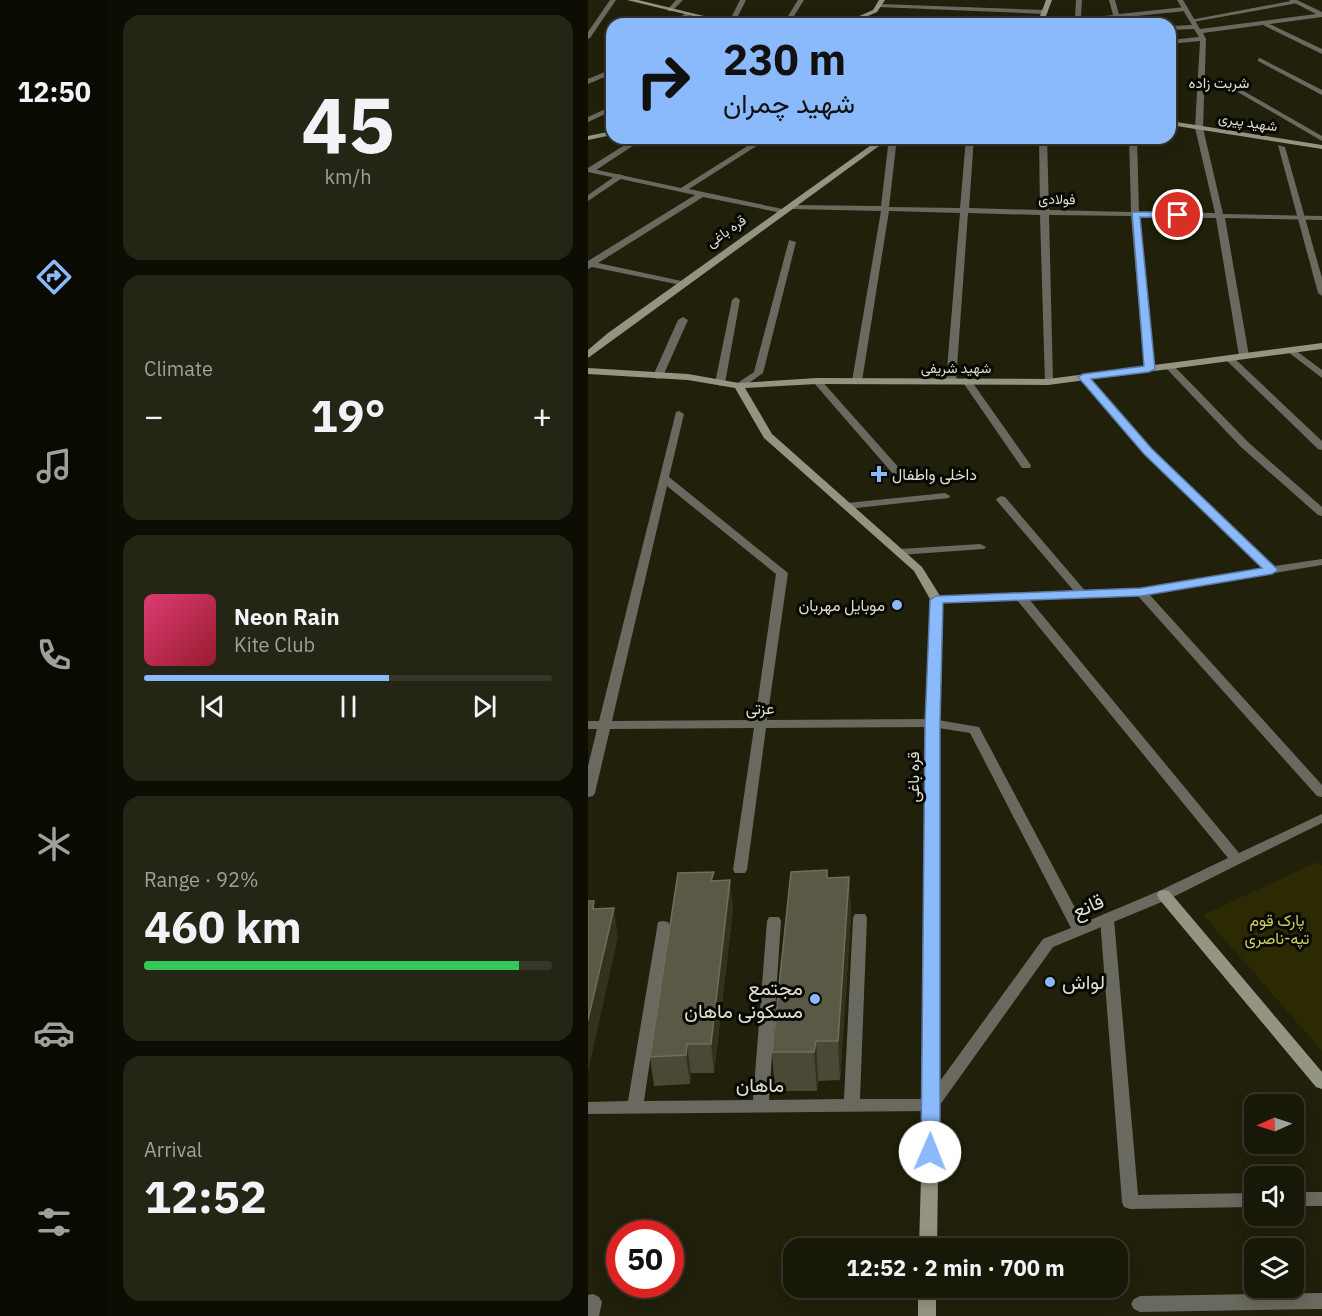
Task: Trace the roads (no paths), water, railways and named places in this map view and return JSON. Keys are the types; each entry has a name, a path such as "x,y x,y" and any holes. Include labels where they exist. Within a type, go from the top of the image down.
{"main road":[{"path":"630,0 702,18"},
{"path":"1042,18 1049,0"},
{"path":"862,18 875,11 881,3"},
{"name":"شهید پیری","path":"1176,124 1322,147"},
{"path":"588,138 606,134"},
{"name":"قره باغی","path":"588,355 611,335 878,144"},
{"name":"شهید شریفى","path":"588,370 688,377 739,386 817,381 1048,381 1322,346"},
{"path":"739,386 768,436 918,569 936,600"},
{"name":"قره باغی","path":"928,1238 932,1105 932,723 936,600"},
{"path":"1164,895 1322,1083"},
{"path":"927,1298 927,1316"}],"street":[{"path":"588,37 613,0"},
{"path":"670,10 680,0"},
{"path":"736,18 743,0"},
{"path":"790,18 801,0"},
{"path":"1079,0 1079,18"},
{"path":"1112,0 1116,16"},
{"path":"1180,0 1198,29 1199,128 1220,216 1244,356"},
{"path":"1176,39 1198,29 1294,1 1322,14"},
{"path":"881,3 1044,12"},
{"path":"1313,10 1322,8"},
{"path":"1106,18 1185,9"},
{"path":"681,18 689,14"},
{"path":"1176,28 1198,29 1322,14"},
{"path":"1263,22 1322,52"},
{"path":"1260,60 1322,93"},
{"path":"588,82 606,74"},
{"path":"1231,86 1322,139"},
{"path":"588,120 606,111"},
{"path":"589,170 631,144"},
{"path":"683,190 756,144"},
{"path":"857,381 885,209 892,144"},
{"path":"951,381 970,144"},
{"path":"1043,144 1048,381"},
{"path":"1133,144 1135,214 1149,369"},
{"path":"1281,147 1322,293"},
{"name":"فولادی","path":"589,170 787,210 885,209 1322,218"},
{"path":"588,199 621,177"},
{"path":"589,265 702,194"},
{"path":"739,386 758,373 792,242"},
{"path":"589,265 683,284"},
{"path":"720,383 736,300"},
{"path":"658,376 683,320"},
{"path":"1291,350 1322,375"},
{"path":"1229,358 1322,447"},
{"path":"1169,366 1245,445 1322,513"},
{"path":"1083,377 1148,452 1272,570"},
{"path":"817,381 904,480"},
{"path":"967,381 1026,466"},
{"path":"588,793 679,414"},
{"path":"664,478 782,573 740,870"},
{"path":"847,506 945,496"},
{"path":"1001,499 1083,595"},
{"path":"899,552 980,547"},
{"path":"936,600 1141,592 1322,562"},
{"path":"1141,592 1322,793"},
{"path":"1021,597 1237,859"},
{"name":"عزتی","path":"588,726 932,723 975,730 1079,930"},
{"name":"قانع","path":"932,1105 1048,943 1164,895 1322,818"},
{"path":"852,1105 860,918"},
{"path":"1107,919 1130,1202 1244,1200"},
{"path":"761,1106 774,921"},
{"path":"635,1107 663,926"},
{"name":"ماهان","path":"588,1108 932,1105"},
{"path":"1304,1199 1322,1198"},
{"path":"1140,1304 1322,1301"},
{"path":"588,1303 592,1302 590,1316"}],"place":[{"name":"داخلی واطفال","path":"879,474"},
{"name":"موبایل مهربان","path":"897,605"},
{"name":"لواش","path":"1050,982"},
{"name":"مجتمع مسکونی ماهان","path":"815,999"}],"district":[{"name":"شربت زاده","path":"1219,83"}],"park label":[{"name":"پارک قوم تپه-ناصری","path":"1277,929"}]}
